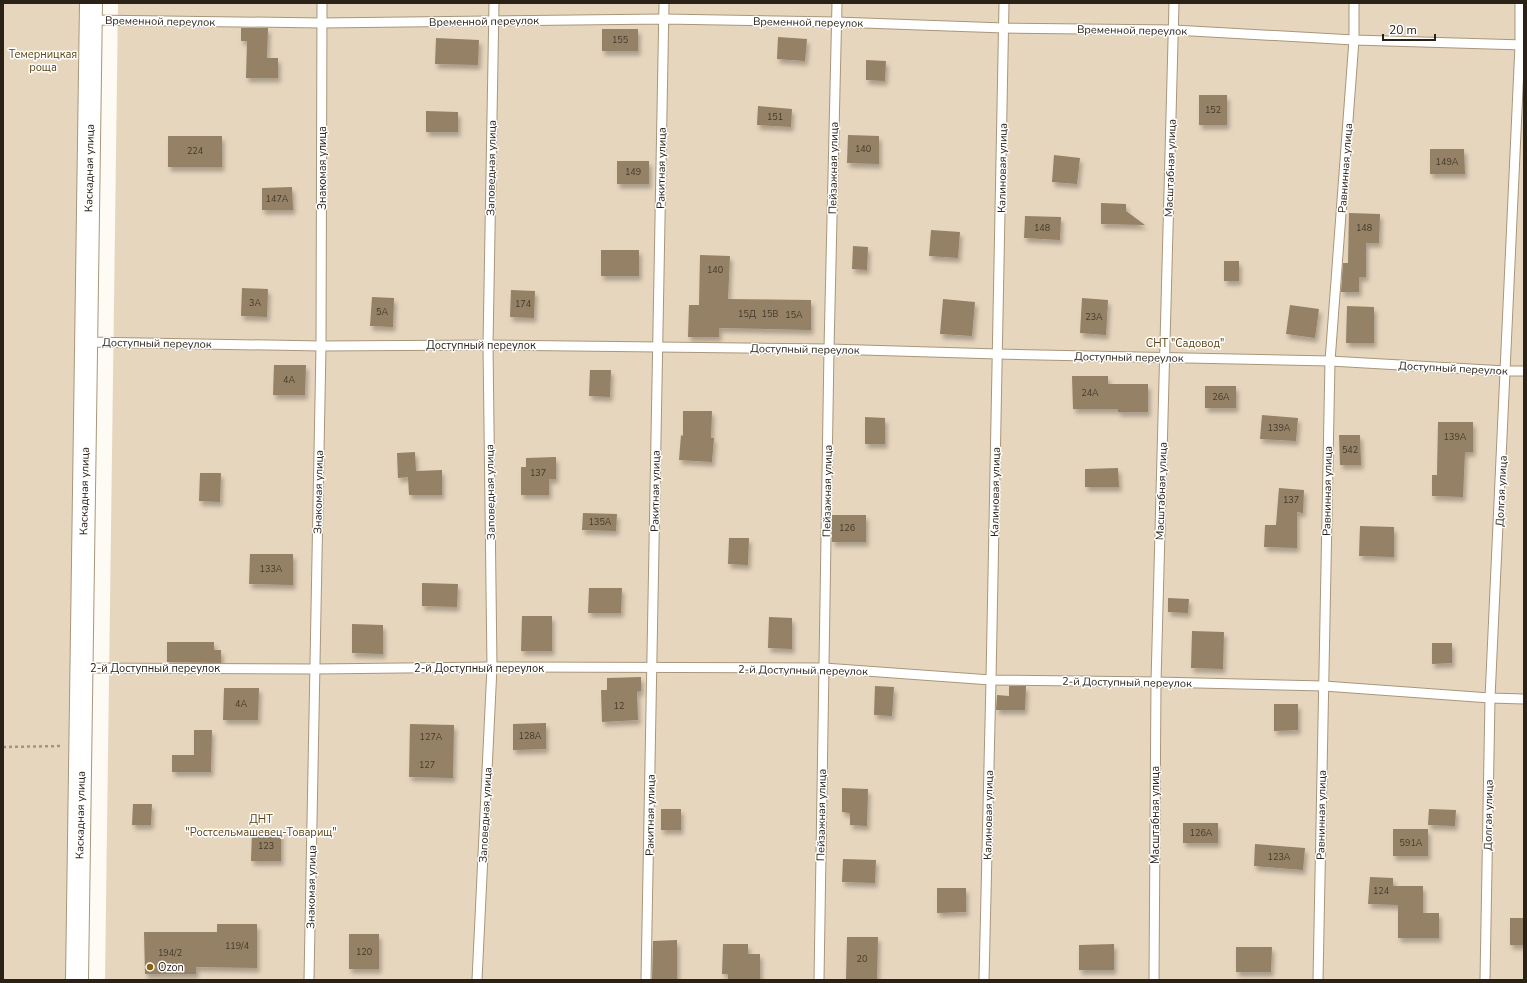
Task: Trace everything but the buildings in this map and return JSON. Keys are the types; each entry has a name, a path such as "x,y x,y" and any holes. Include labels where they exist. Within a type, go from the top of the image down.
{"street":[{"name":"Каскадная улица","path":"77,980 91,12"}],"lane":[{"name":"Знакомая улица","path":"309,980 321,346 322,3"},
{"name":"Заповедная улица","path":"478,980 492,667 488,344 494,3"},
{"name":"Ракитная улица","path":"646,980 664,3"},
{"name":"Пейзажная улица","path":"818,980 829,348 837,3"},
{"name":"Калиновая улица","path":"984,980 992,680 1004,3"},
{"name":"Масштабная улица","path":"1154,980 1156,682 1174,3"},
{"name":"Равнинная улица","path":"1318,980 1330,361 1354,40 1354,3"},
{"name":"Долгая улица","path":"1485,980 1490,698 1522,45 1520,3"},
{"name":"Временной переулок","path":"91,12 322,22 664,19 836,22 1004,28 1174,30 1354,40 1522,45"},
{"name":"Доступный переулок","path":"86,342 321,346 488,344 829,348 998,354 1330,361 1524,371"},
{"name":"2-й Доступный переулок","path":"82,668 824,668 992,680 1324,686 1490,698 1524,699"}],"path":[{"path":"3,746 80,746"}],"green space":[{"name":"Темерницкая роща","path":"3,3 84,3 77,980 3,980"},
{"name":"СНТ \"Садовод\"","path":"118,3 1524,3 1524,980 105,980"}],"place":[{"name":"Ozon","path":"150,967"}],"park label":[{"name":"ДНТ \"Ростсельмашевец-Товарищ\"","path":"261,825"}]}
